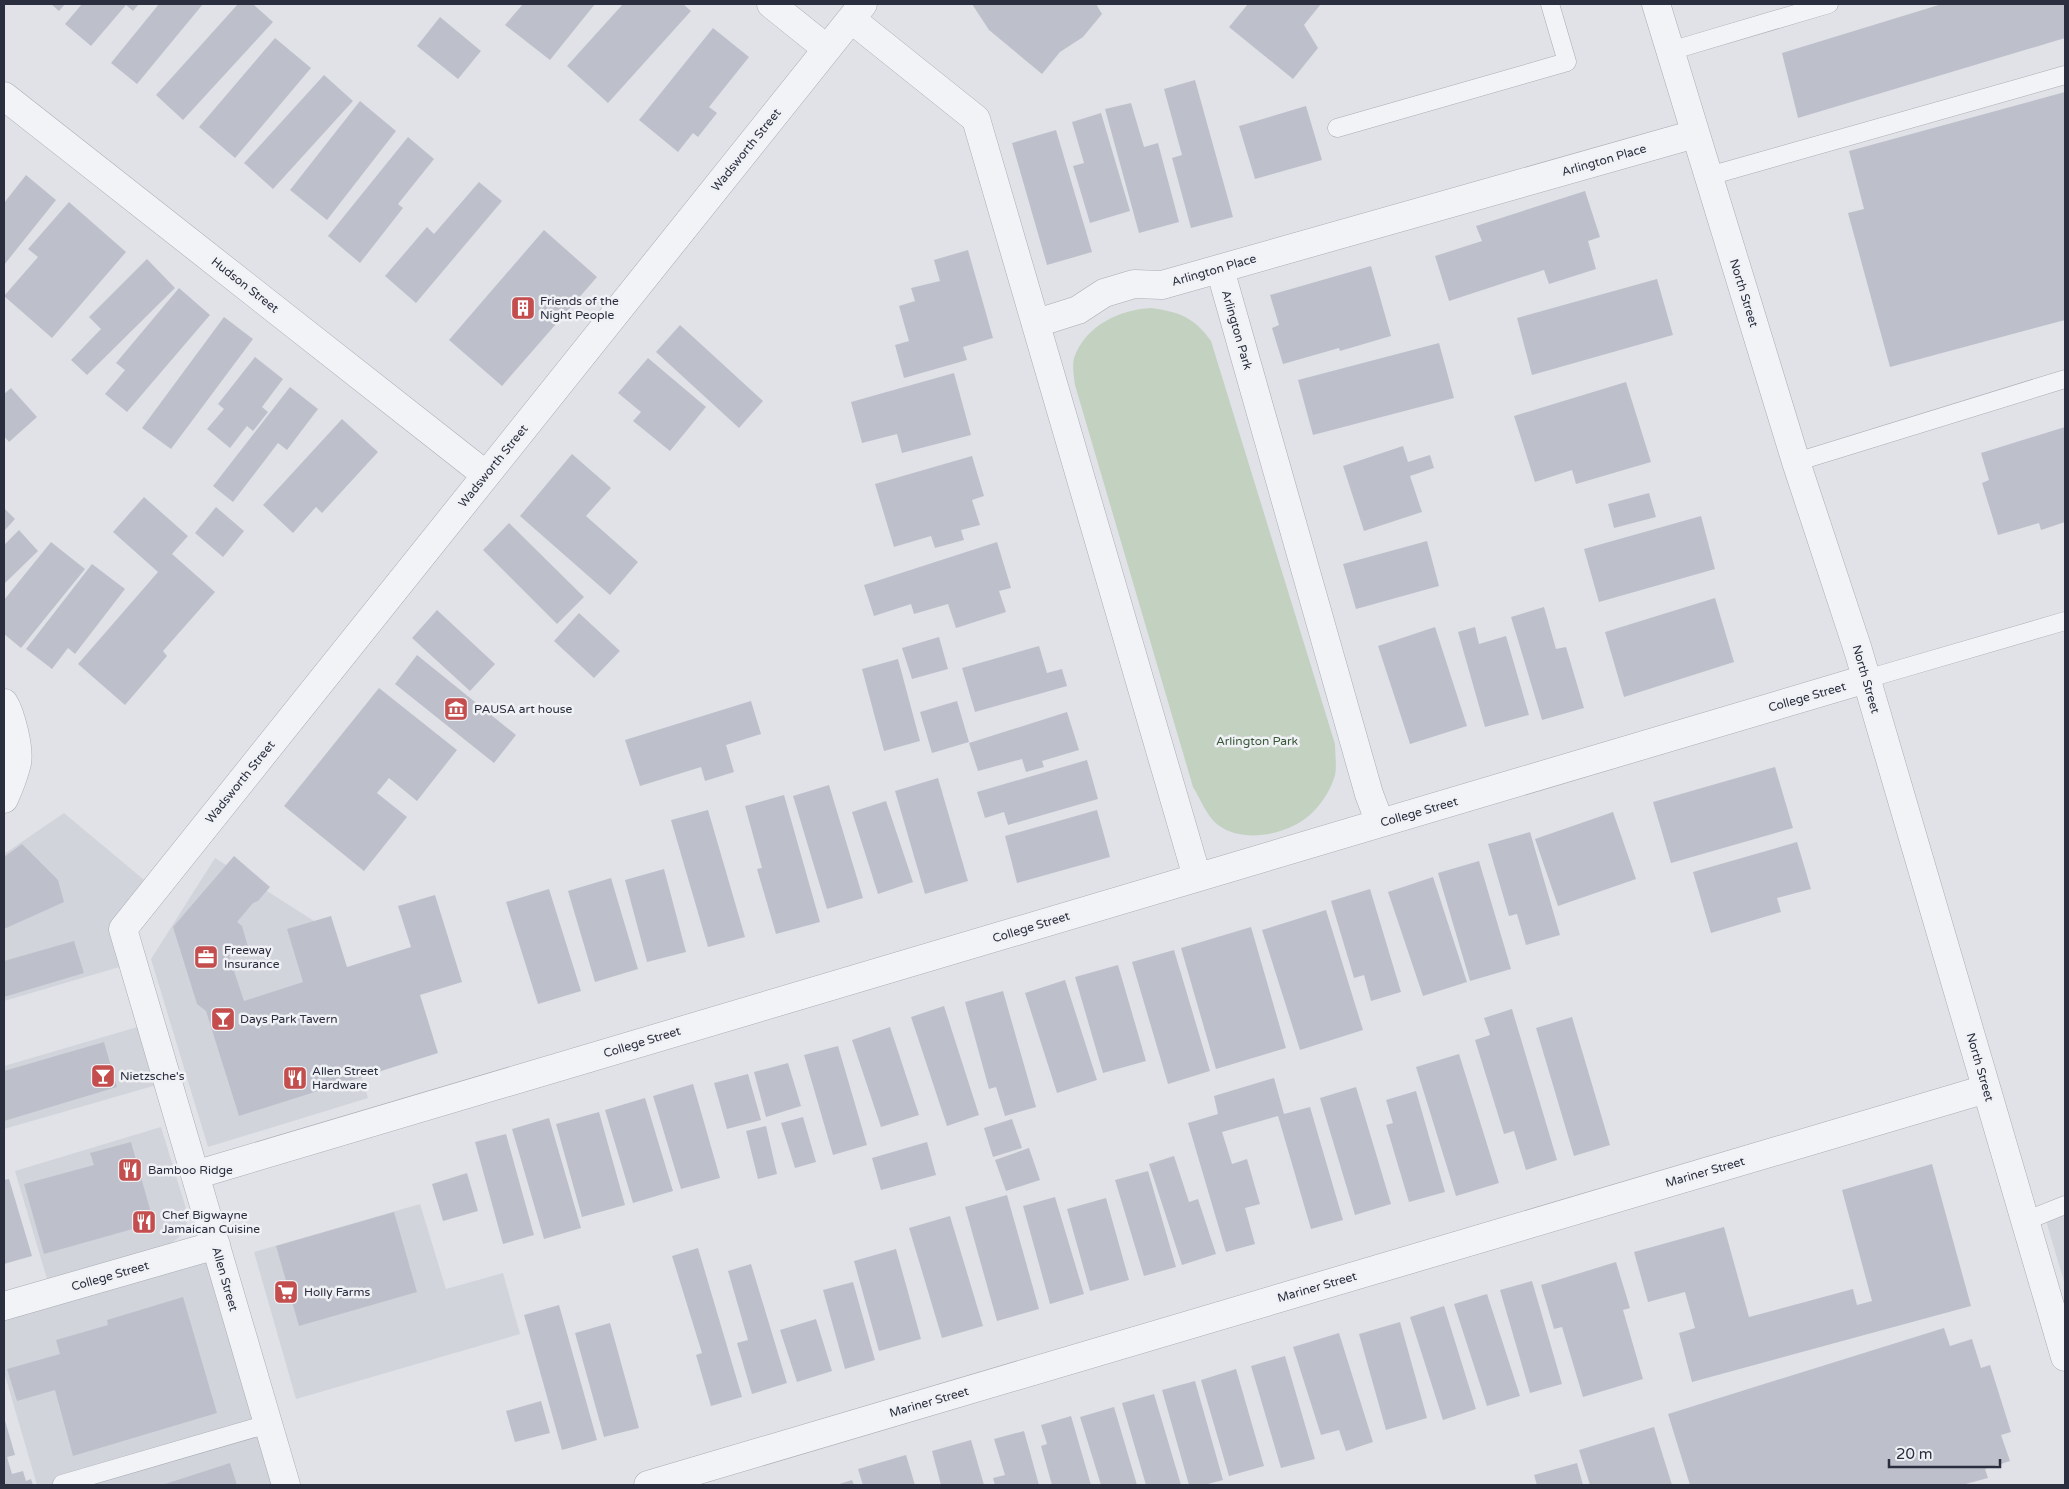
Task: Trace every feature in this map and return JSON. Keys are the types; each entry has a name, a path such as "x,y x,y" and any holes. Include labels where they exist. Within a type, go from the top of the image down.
{"street":[{"path":"771,4 827,49"},
{"name":"North Street","path":"1656,4 1796,462 1866,679 2065,1357"},
{"path":"857,11 976,119 1197,877"},
{"name":"Wadsworth Street","path":"123,929 857,11"},
{"name":"Hudson Street","path":"4,96 486,475"},
{"name":"Arlington Place","path":"1037,323 1078,310 1104,293 1134,284 1162,285 1695,134"},
{"name":"Arlington Park","path":"1220,269 1369,794 1380,823"},
{"name":"College Street","path":"195,1175 1866,679"},
{"path":"4,703 13,724 18,761 4,799"},
{"name":"Allen Street","path":"123,929 286,1485"},
{"name":"Mariner Street","path":"648,1485 1986,1089"},
{"name":"College Street","path":"4,1306 216,1246"}],"lane":[{"path":"1336,128 1567,62 1550,4"},
{"path":"1670,51 1829,4"},
{"path":"1709,176 2065,76"},
{"path":"1796,462 2065,379"},
{"path":"1866,679 2065,620"},
{"path":"2025,1220 2065,1205"},
{"path":"62,1484 268,1424"}],"shaded area":[{"path":"64,813 155,889 123,929 133,963 4,1001 4,854"},
{"path":"215,858 314,921 368,1098 208,1147 151,959"},
{"path":"151,1023 167,1082 4,1129 4,1066"},
{"path":"161,1127 188,1215 186,1228 169,1245 47,1279 15,1171"},
{"path":"420,1204 446,1289 503,1273 520,1334 296,1399 254,1252"},
{"path":"2065,1207 2065,1285 2044,1214"},
{"path":"216,1245 286,1485 37,1485 4,1372 4,1306"}],"green space":[{"name":"Arlington Park","path":"1151,308 1170,311 1185,317 1198,326 1211,341 1335,744 1336,764 1334,780 1321,803 1305,819 1281,831 1254,835 1229,831 1214,822 1193,787 1075,385 1074,358 1079,346 1095,328 1105,321 1127,312"}],"building":[{"path":"51,4 65,4 59,11"},
{"path":"82,4 139,4 133,11 126,5 91,46 65,24"},
{"path":"159,4 203,4 137,84 111,63"},
{"path":"238,4 253,4 273,22 183,120 156,95"},
{"path":"523,4 595,4 550,60 505,25"},
{"path":"623,4 683,4 691,11 608,103 567,66"},
{"path":"972,4 1096,4 1102,14 1083,37 1060,52 1042,74 989,30"},
{"path":"1248,4 1321,4 1304,25 1318,48 1293,79 1229,27"},
{"path":"1942,4 2065,4 2065,38 1798,118 1782,53"},
{"path":"440,17 481,51 458,79 417,46"},
{"path":"713,28 749,57 709,107 717,113 698,137 693,133 678,152 639,120"},
{"path":"275,38 311,68 235,158 199,127"},
{"path":"324,75 353,101 273,189 244,163"},
{"path":"1195,80 1233,217 1191,228 1172,158 1182,155 1164,89"},
{"path":"2065,92 2065,320 1890,367 1848,213 1864,209 1849,151"},
{"path":"360,101 396,131 327,220 290,190"},
{"path":"1131,103 1144,147 1158,143 1179,222 1139,233 1105,109"},
{"path":"1306,106 1322,160 1255,179 1239,126"},
{"path":"1101,113 1130,211 1090,223 1073,166 1084,163 1072,122"},
{"path":"1056,130 1092,252 1047,265 1012,143"},
{"path":"408,137 434,159 398,204 403,208 360,263 328,236"},
{"path":"26,175 56,200 4,265 4,203"},
{"path":"479,182 502,201 416,303 385,276 427,227 434,234"},
{"path":"1585,191 1600,237 1588,241 1596,269 1549,284 1544,270 1449,301 1435,256 1482,241 1476,226"},
{"path":"69,202 126,252 52,338 4,296 38,257 28,249"},
{"name":"Friends of the Night People","path":"544,230 597,277 502,386 449,340"},
{"path":"968,250 993,338 963,347 967,360 904,378 895,345 909,341 899,306 915,301 911,288 940,281 934,260"},
{"path":"147,259 175,288 87,375 71,360 101,329 89,317"},
{"path":"1371,266 1391,336 1340,351 1339,348 1283,364 1272,328 1279,325 1270,295"},
{"path":"1657,279 1673,335 1532,375 1517,318"},
{"path":"179,288 210,315 127,412 105,394 125,370 116,363"},
{"path":"224,317 253,339 171,449 142,428"},
{"path":"680,325 763,401 739,428 656,352"},
{"path":"1439,343 1454,398 1313,435 1298,380"},
{"path":"255,357 283,379 262,407 268,412 253,431 247,426 230,448 207,429 224,409 218,404"},
{"path":"648,358 706,407 670,451 633,421 641,412 618,393"},
{"path":"954,373 971,435 902,453 897,434 862,443 851,402"},
{"path":"1626,382 1651,462 1576,484 1572,470 1535,482 1514,416"},
{"path":"290,387 318,409 287,450 278,443 233,502 213,486"},
{"path":"11,388 37,417 9,442 4,436 4,394"},
{"path":"342,419 378,452 322,513 316,507 293,533 263,505"},
{"path":"2065,427 2065,522 2041,530 2039,523 1998,535 1982,483 1989,480 1981,453"},
{"path":"1403,446 1408,462 1430,455 1434,468 1410,476 1422,512 1364,531 1343,466"},
{"path":"572,454 611,488 586,516 638,562 610,595 520,516"},
{"path":"972,456 984,496 972,500 980,525 961,530 964,540 935,548 931,536 894,547 875,484"},
{"path":"1649,493 1656,517 1614,528 1608,504"},
{"path":"144,497 188,536 172,554 215,592 163,651 167,656 125,705 78,664 158,572 113,532"},
{"path":"216,507 244,531 223,557 195,533"},
{"path":"4,508 15,519 4,531"},
{"path":"1701,516 1715,569 1599,602 1584,549"},
{"path":"509,523 584,597 557,624 483,550"},
{"path":"19,530 38,551 4,584 4,545"},
{"path":"1427,541 1439,586 1356,609 1343,564"},
{"path":"51,542 85,569 21,648 4,634 4,600"},
{"path":"997,542 1011,588 999,591 1006,612 956,628 948,604 914,614 911,604 874,616 864,585"},
{"path":"92,564 125,589 75,654 68,648 52,669 26,649"},
{"path":"1715,598 1734,662 1624,697 1605,632"},
{"path":"1544,607 1556,649 1566,647 1584,708 1542,720 1511,617"},
{"path":"437,610 495,664 470,691 412,638"},
{"path":"579,613 620,651 594,678 554,641"},
{"path":"1435,627 1467,726 1410,744 1378,646"},
{"path":"1475,627 1479,644 1506,636 1529,715 1485,727 1458,632"},
{"path":"939,637 948,669 912,679 902,648"},
{"path":"1039,646 1047,673 1062,669 1067,686 975,712 962,668"},
{"name":"PAUSA art house","path":"417,655 516,735 494,763 395,684"},
{"path":"898,659 920,741 884,751 862,669"},
{"path":"379,688 457,750 417,801 389,778 377,793 407,817 364,871 284,806"},
{"path":"751,701 761,734 726,745 734,772 705,781 701,767 640,786 625,740"},
{"path":"957,701 969,742 932,753 920,712"},
{"path":"1067,712 1079,750 1042,761 1044,767 1026,772 1022,759 978,771 969,743"},
{"path":"1087,760 1098,799 1008,825 1004,812 985,818 977,792"},
{"path":"1775,767 1793,828 1671,863 1653,802"},
{"path":"938,778 968,881 925,894 895,791"},
{"path":"829,785 863,898 827,909 793,796"},
{"path":"784,795 820,922 776,934 757,869 762,868 745,806"},
{"path":"886,801 913,882 878,894 852,812"},
{"path":"708,810 745,937 708,947 671,820"},
{"path":"1097,810 1110,857 1017,883 1005,836"},
{"path":"1613,812 1636,879 1558,906 1535,839"},
{"path":"1530,832 1560,935 1526,945 1517,914 1509,916 1488,844"},
{"path":"1797,842 1811,889 1777,898 1781,912 1711,933 1693,872"},
{"path":"22,844 58,880 64,902 4,929 4,857"},
{"path":"234,856 270,887 237,922 242,926 249,950 229,956 244,1001 303,982 287,929 331,916 347,967 411,947 398,906 435,895 462,982 420,995 438,1053 239,1116 206,1011 197,1004 173,927"},
{"path":"1479,861 1511,969 1470,981 1438,873"},
{"path":"664,869 686,952 647,962 625,880"},
{"path":"1433,877 1467,982 1423,996 1388,892"},
{"path":"611,878 638,969 595,982 568,891"},
{"path":"549,889 581,991 538,1004 506,902"},
{"path":"1370,889 1401,992 1371,1001 1364,975 1354,978 1331,901"},
{"path":"1326,910 1363,1030 1300,1050 1262,930"},
{"path":"1251,927 1286,1048 1216,1069 1181,948"},
{"path":"74,941 84,973 4,997 4,961"},
{"path":"1174,950 1210,1071 1168,1084 1132,962"},
{"path":"1118,965 1146,1061 1103,1073 1075,977"},
{"path":"1065,980 1097,1080 1057,1093 1025,993"},
{"path":"1003,991 1036,1107 1005,1116 996,1087 989,1089 965,1002"},
{"path":"944,1006 979,1115 947,1126 911,1017"},
{"path":"1512,1009 1557,1160 1526,1170 1514,1131 1504,1134 1475,1040 1490,1035 1484,1018"},
{"path":"1572,1017 1610,1145 1574,1156 1536,1028"},
{"path":"890,1027 919,1115 881,1127 852,1040"},
{"path":"104,1042 117,1087 4,1121 4,1071"},
{"path":"838,1046 867,1145 833,1155 804,1055"},
{"path":"1459,1054 1499,1183 1456,1196 1416,1067"},
{"path":"788,1063 801,1106 766,1117 754,1072"},
{"path":"748,1074 761,1120 727,1129 714,1083"},
{"path":"1274,1078 1284,1114 1310,1107 1343,1220 1311,1229 1278,1116 1222,1132 1232,1164 1247,1159 1260,1204 1245,1208 1255,1244 1226,1252 1188,1123 1218,1114 1214,1096"},
{"path":"693,1084 720,1178 681,1189 653,1096"},
{"path":"1356,1087 1391,1204 1355,1215 1320,1098"},
{"path":"1416,1091 1445,1192 1409,1202 1386,1125 1393,1123 1386,1100"},
{"path":"645,1098 673,1191 633,1203 605,1110"},
{"path":"599,1112 625,1205 582,1217 556,1124"},
{"path":"803,1117 816,1162 795,1168 781,1123"},
{"path":"549,1118 581,1228 544,1239 512,1129"},
{"path":"1012,1119 1022,1148 993,1157 984,1128"},
{"path":"766,1126 777,1174 758,1179 746,1131"},
{"path":"506,1134 534,1235 503,1244 475,1142"},
{"path":"131,1142 154,1223 44,1254 24,1184 94,1165 90,1153"},
{"path":"927,1142 936,1175 881,1190 872,1158"},
{"path":"1029,1148 1040,1180 1006,1191 995,1160"},
{"path":"1174,1156 1189,1202 1198,1199 1216,1254 1182,1265 1149,1164"},
{"path":"1932,1164 1971,1306 1692,1382 1679,1333 1695,1328 1685,1292 1648,1302 1634,1252 1724,1227 1749,1317 1853,1289 1857,1305 1872,1301 1842,1190"},
{"path":"1148,1171 1176,1267 1144,1276 1115,1180"},
{"path":"467,1173 478,1211 443,1221 432,1184"},
{"path":"9,1179 32,1256 4,1264 4,1180"},
{"path":"1007,1195 1039,1309 997,1321 965,1207"},
{"path":"1055,1197 1084,1294 1050,1304 1023,1206"},
{"path":"1106,1198 1129,1280 1090,1291 1067,1209"},
{"path":"394,1212 417,1292 299,1326 276,1246"},
{"path":"950,1216 983,1326 942,1338 909,1228"},
{"path":"698,1248 742,1397 711,1406 696,1355 702,1353 672,1256"},
{"path":"896,1249 921,1339 879,1351 854,1261"},
{"path":"1616,1262 1630,1308 1623,1310 1643,1379 1583,1397 1562,1327 1554,1329 1541,1285"},
{"path":"751,1264 787,1383 752,1394 737,1343 748,1340 728,1271"},
{"path":"1532,1281 1562,1384 1530,1393 1500,1290"},
{"path":"853,1282 875,1360 845,1369 823,1290"},
{"path":"1487,1294 1520,1396 1487,1406 1454,1304"},
{"path":"183,1297 217,1413 73,1456 55,1390 17,1401 7,1369 60,1354 56,1340 108,1325 107,1320"},
{"path":"559,1305 597,1440 562,1450 524,1315"},
{"path":"1444,1306 1476,1409 1443,1420 1410,1317"},
{"path":"816,1319 832,1371 797,1382 780,1330"},
{"path":"1400,1322 1427,1418 1386,1430 1359,1334"},
{"path":"610,1323 639,1428 604,1437 575,1333"},
{"path":"1944,1328 1950,1346 1972,1339 1981,1368 1990,1365 2011,1432 2001,1435 2010,1461 1985,1469 1988,1478 1962,1485 1690,1485 1668,1414"},
{"path":"1339,1333 1373,1442 1346,1451 1339,1430 1321,1435 1293,1347"},
{"path":"1285,1356 1315,1459 1281,1468 1251,1366"},
{"path":"1236,1369 1264,1466 1229,1476 1201,1380"},
{"path":"1195,1381 1223,1480 1204,1485 1189,1485 1162,1390"},
{"path":"1154,1394 1181,1485 1146,1485 1122,1403"},
{"path":"541,1401 550,1433 515,1442 506,1411"},
{"path":"1114,1407 1137,1485 1101,1485 1080,1417"},
{"path":"1071,1416 1091,1485 1052,1485 1041,1446 1047,1444 1041,1425"},
{"path":"4,1417 15,1455 7,1457 12,1474 23,1471 26,1481 31,1479 33,1485 4,1485"},
{"path":"1654,1427 1672,1485 1590,1485 1579,1450"},
{"path":"1024,1431 1039,1485 995,1485 993,1478 1005,1475 994,1439"},
{"path":"971,1440 984,1485 941,1485 932,1451"},
{"path":"906,1455 915,1485 863,1485 858,1469"},
{"path":"230,1463 237,1485 162,1485"},
{"path":"1577,1463 1583,1485 1537,1485 1534,1475"},
{"path":"852,1480 854,1485 836,1485"}],"place":[{"name":"Friends of the Night People","path":"523,308"},
{"name":"PAUSA art house","path":"456,709"},
{"name":"Freeway Insurance","path":"206,957"},
{"name":"Days Park Tavern","path":"223,1019"},
{"name":"Nietzsche's","path":"103,1076"},
{"name":"Allen Street Hardware","path":"295,1078"},
{"name":"Bamboo Ridge","path":"130,1170"},
{"name":"Chef Bigwayne Jamaican Cuisine","path":"144,1222"},
{"name":"Holly Farms","path":"286,1292"}]}
